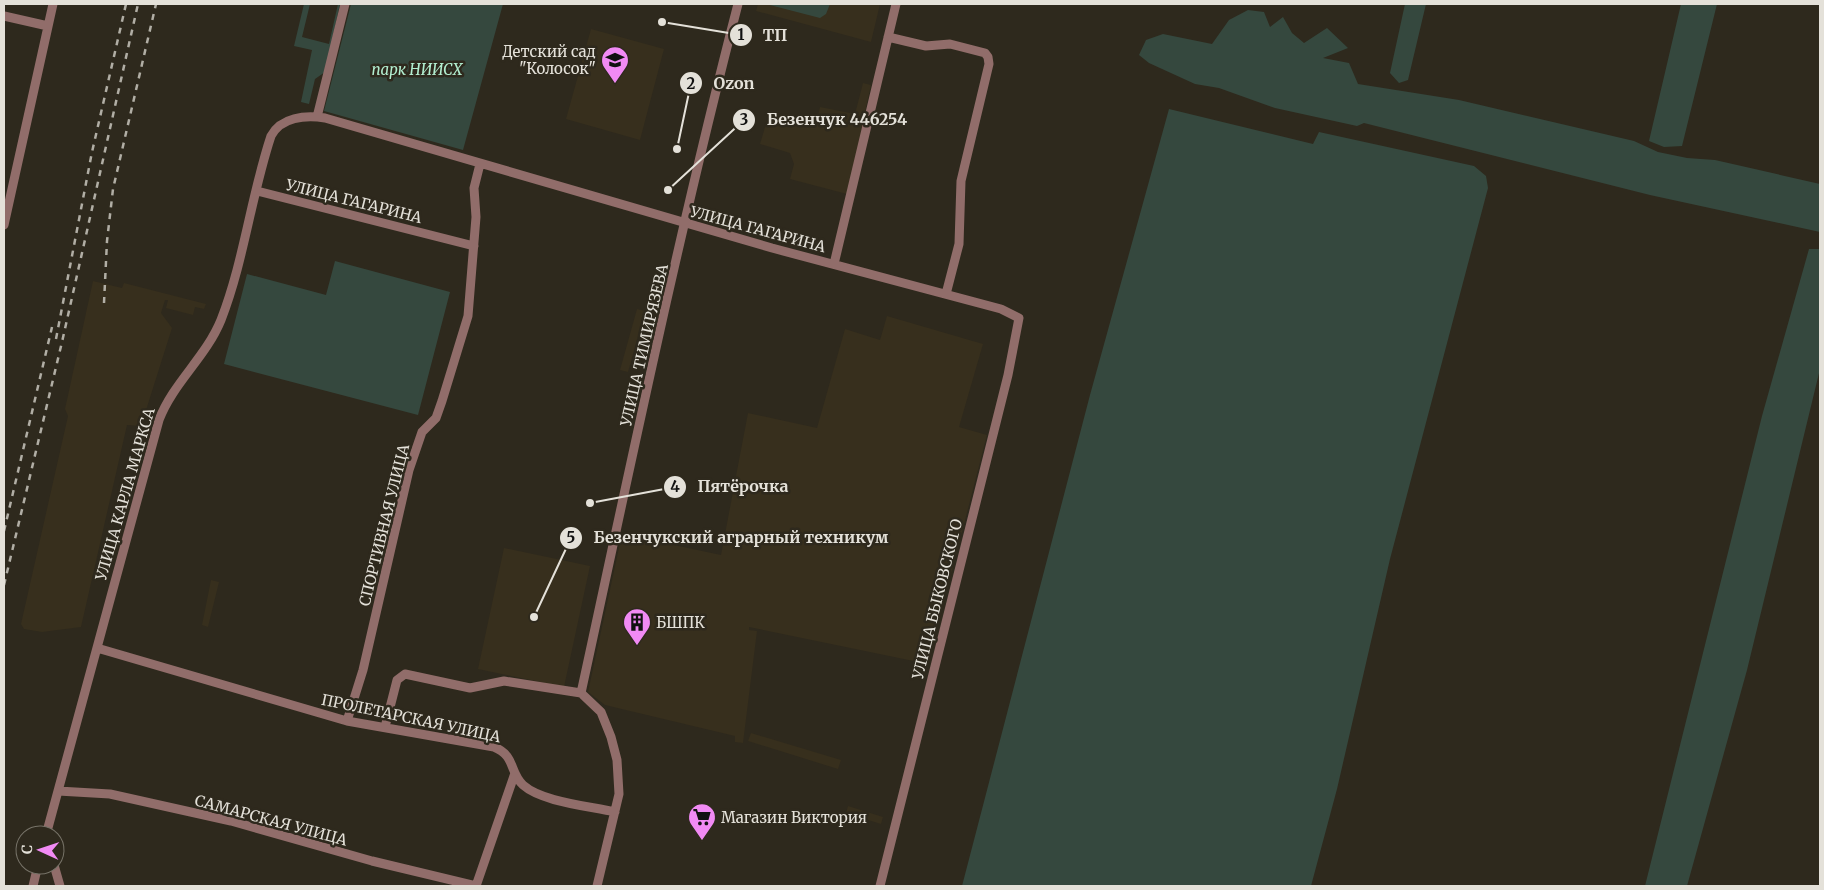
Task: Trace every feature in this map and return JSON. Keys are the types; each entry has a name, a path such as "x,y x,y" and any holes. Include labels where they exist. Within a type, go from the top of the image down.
{"street":[{"path":"4,225 53,4"},
{"path":"317,117 345,4"},
{"name":"УЛИЦА ТИМИРЯЗЕВА","path":"581,693 618,518 738,4"},
{"path":"834,264 896,4"},
{"path":"4,16 48,26"},
{"path":"888,37 926,46 950,44 985,54 988,57 989,64 961,181 959,244 946,294"},
{"name":"УЛИЦА ГАГАРИНА","path":"317,117 686,223 1001,308 1019,318"},
{"name":"УЛИЦА КАРЛА МАРКСА","path":"49,825 159,420 166,404 213,336 220,320 231,290 273,131 294,119 317,117"},
{"name":"СПОРТИВНАЯ УЛИЦА","path":"347,721 363,670 408,470 422,432 436,418 468,316 476,217 474,188 480,164"},
{"name":"УЛИЦА ГАГАРИНА","path":"257,190 474,246"},
{"name":"УЛИЦА БЫКОВСКОГО","path":"880,886 1008,375 1019,318"},
{"name":"ПРОЛЕТАРСКАЯ УЛИЦА","path":"97,648 347,721 494,747 505,752 522,784 538,793 615,812"},
{"path":"386,727 397,680 405,674 470,688 504,680 581,693 601,712 611,736 619,778 619,794 597,886"},
{"path":"476,886 515,773"},
{"name":"САМАРСКАЯ УЛИЦА","path":"58,791 110,794 231,821 372,861 476,886"}],"shaded area":[{"path":"758,4 880,4 871,42 756,11"},
{"name":"Детский сад \"Колосок\"","path":"591,29 664,49 640,140 566,119"},
{"path":"863,83 871,85 865,112 868,113 847,194 790,179 794,164 790,153 760,144 768,117 815,128 820,107 855,114"},
{"path":"93,281 122,288 124,283 206,304 204,309 195,307 193,315 166,308 168,300 165,300 161,313 172,328 141,426 127,425 81,627 42,632 24,629 21,624 68,416 65,409"},
{"path":"637,309 645,311 628,372 620,370"},
{"path":"887,316 983,344 959,427 987,435 928,664 749,627 749,630 757,631 743,743 735,742 735,736 605,705 588,692 622,534 721,555 748,413 817,428 845,329 880,340"},
{"path":"504,548 590,566 564,687 478,669"},
{"path":"211,580 219,582 208,627 202,625"},
{"path":"751,733 841,760 838,769 748,741"},
{"path":"848,806 883,817 881,824 846,813"}],"green space":[{"path":"304,4 310,4 302,37 329,44 338,4 340,4 325,72 315,79 309,104 301,102 312,50 294,46"},
{"name":"парк НИИСХ","path":"351,4 503,4 463,150 324,111"},
{"path":"766,4 830,4 826,14 820,18"},
{"path":"1405,4 1426,4 1408,80 1399,83 1390,73"},
{"path":"1681,4 1717,4 1682,146 1664,147 1649,141"},
{"path":"1248,10 1264,12 1270,27 1283,17 1292,33 1304,43 1327,28 1348,48 1323,58 1349,63 1358,84 1459,100 1634,141 1658,152 1687,158 1715,160 1820,184 1820,232 1650,195 1364,123 1357,126 1275,108 1219,88 1195,84 1149,63 1139,55 1146,40 1163,34 1212,44 1229,20"},
{"path":"1169,109 1313,144 1319,132 1474,166 1486,176 1488,188 1390,559 1337,789 1311,886 962,886 1090,395"},
{"path":"1809,249 1820,249 1820,369 1747,670 1687,886 1645,886 1762,416"},
{"path":"335,261 450,292 418,415 224,364 247,274 326,295"}],"railway":[{"path":"56,339 92,152 126,4"},
{"path":"4,585 62,342 138,4"},
{"path":"104,303 107,241 113,189 156,4"},
{"path":"4,531 52,327"}],"place":[{"name":"ТП","path":"662,22"},
{"name":"Детский сад \"Колосок\"","path":"615,84"},
{"name":"Ozon","path":"677,149"},
{"name":"Безенчук 446254","path":"668,190"},
{"name":"Пятёрочка","path":"590,503"},
{"name":"Безенчукский аграрный техникум","path":"534,617"},
{"name":"БШПК","path":"637,646"},
{"name":"Магазин Виктория","path":"702,841"}]}
